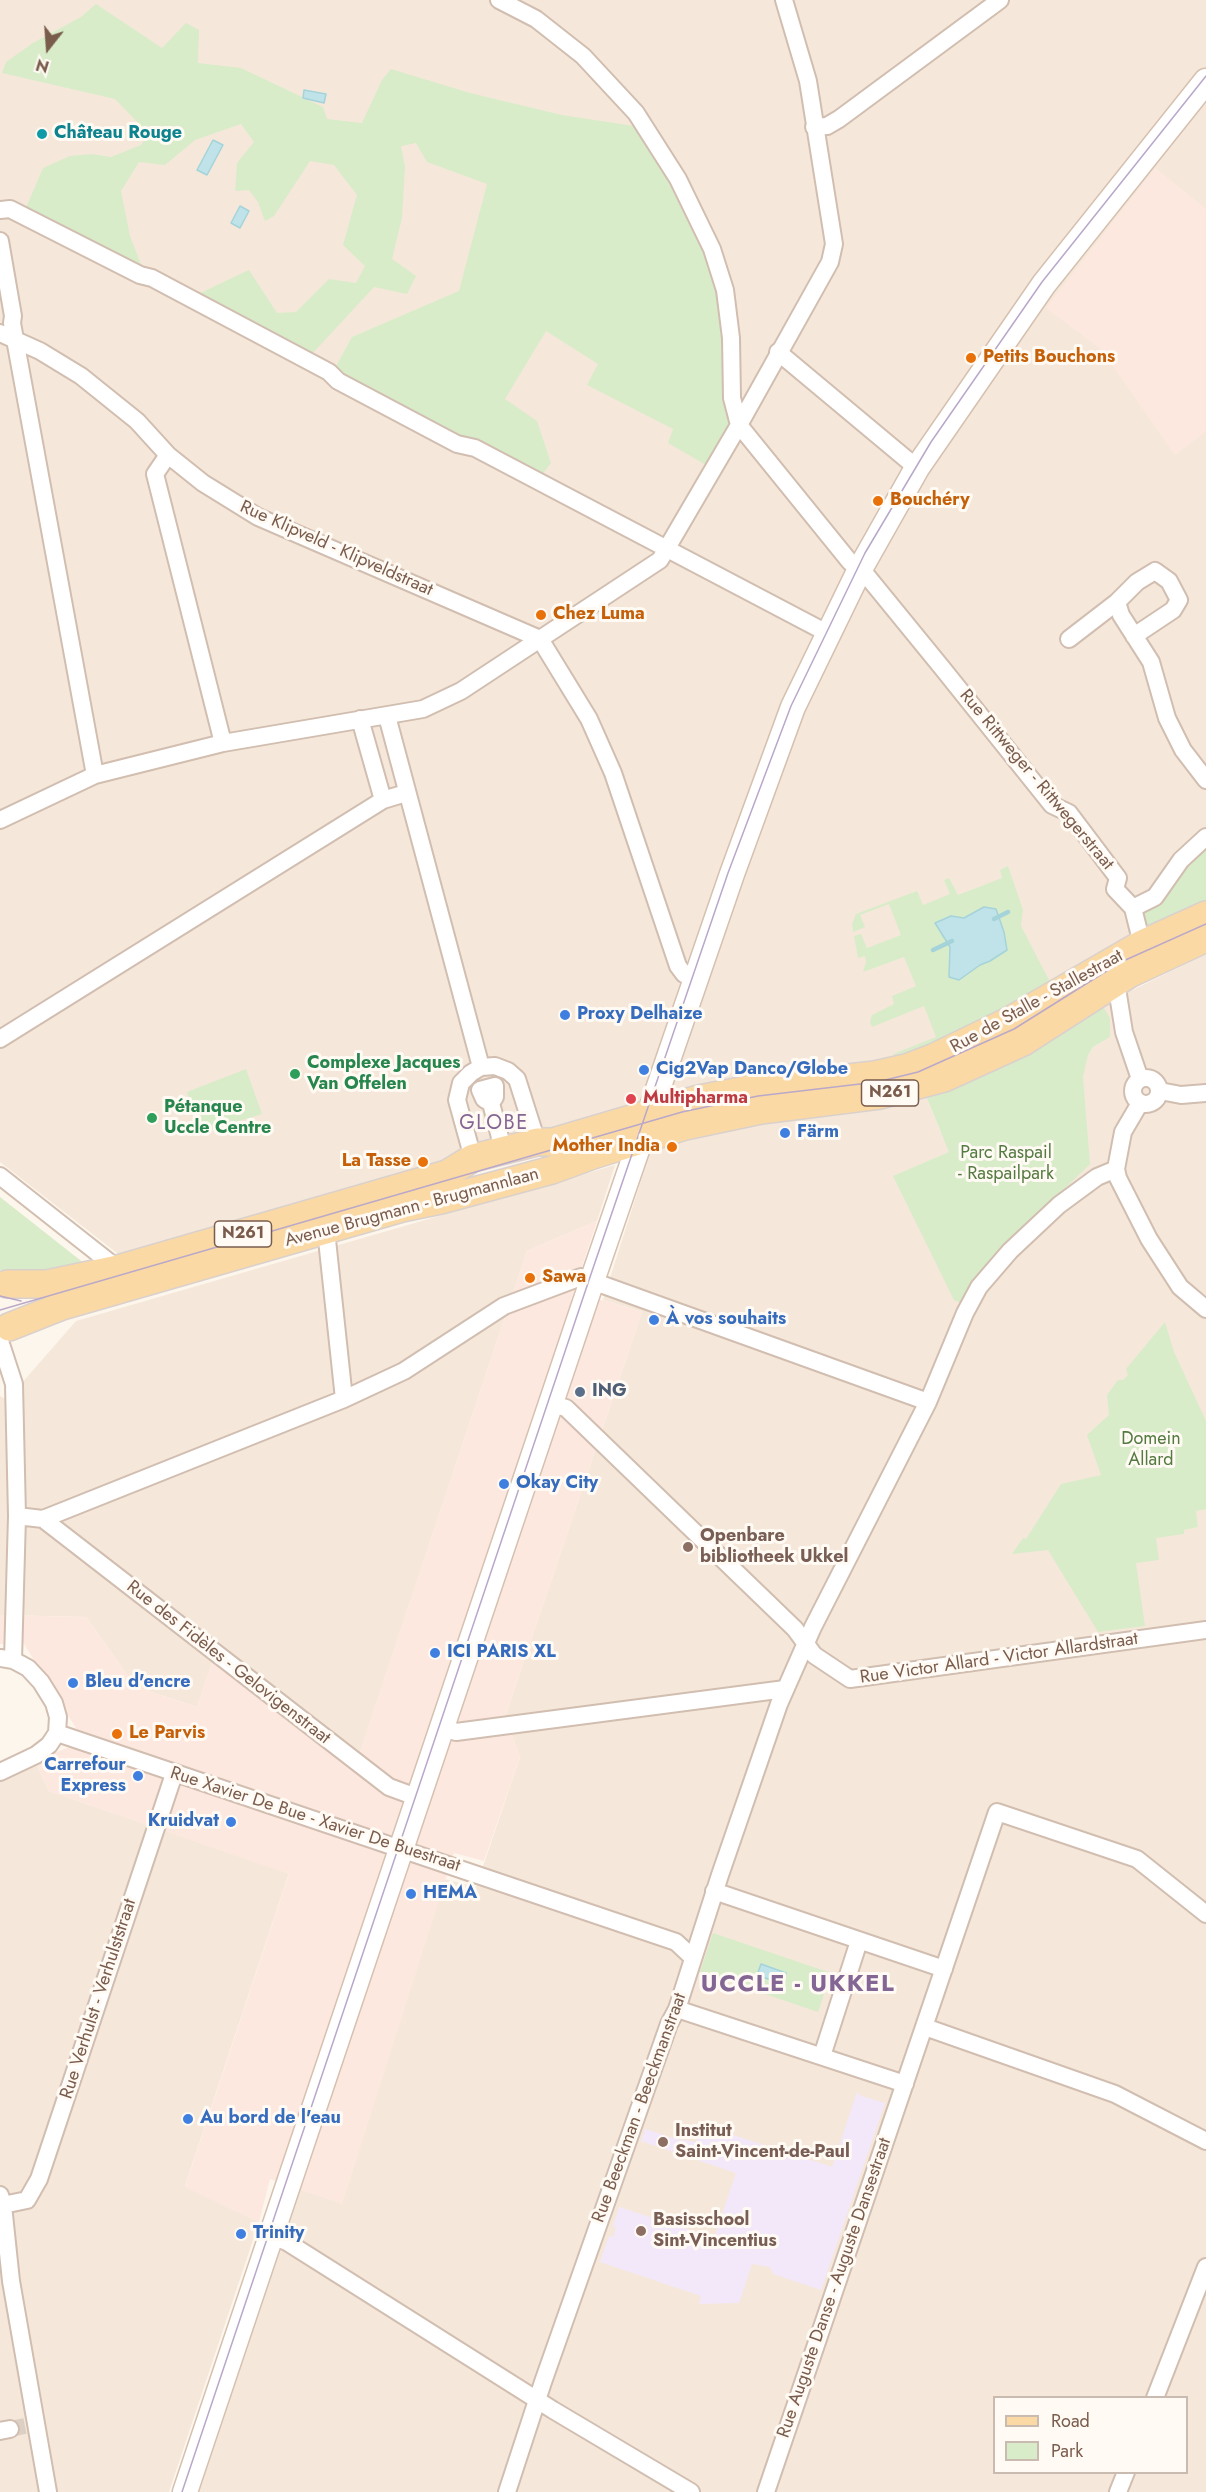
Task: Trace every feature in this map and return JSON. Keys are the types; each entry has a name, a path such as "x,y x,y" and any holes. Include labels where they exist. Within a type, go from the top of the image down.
{"main road":[{"path":"185,2492 592,1281 784,730 860,569 918,468 1044,284 1206,81"},
{"name":"Rue de Stalle - Stallestraat","path":"651,1113 699,1099 756,1088 874,1075 906,1068 935,1058 1009,1022 1142,944 1206,915"},
{"name":"Rue de Stalle - Stallestraat","path":"641,1140 716,1118 880,1095 944,1078 1023,1042 1129,974 1206,938"},
{"name":"Avenue Brugmann - Brugmannlaan","path":"3,1334 62,1306 326,1220 447,1174 475,1154 533,1138 553,1142 651,1113"},
{"name":"Avenue Brugmann - Brugmannlaan","path":"4,1281 47,1284 326,1220 441,1200 552,1170 641,1140"},
{"name":"Avenue Brugmann - Brugmannlaan","path":"3,1334 15,1307 12,1292 4,1281"}],"street":[{"path":"498,0 536,19 583,56 636,113 678,179 712,249 725,290 731,338 732,398 739,425"},
{"path":"0,820 95,775 223,743 423,709 462,691 660,560 830,262 834,244 808,81 784,0"},
{"path":"814,127 827,126 839,119 1000,0"},
{"path":"0,210 10,209 152,279 329,372 338,381 457,444 475,448 829,634"},
{"path":"0,241 95,775"},
{"name":"Rue Klipveld - Klipveldstraat","path":"0,333 40,351 81,376 136,421 168,455 203,483 258,517 540,639"},
{"path":"778,352 918,468"},
{"name":"Rue Rittweger - Rittwegerstraat","path":"739,425 850,562 860,569 1052,806 1069,813 1118,878 1115,889 1133,908 1142,944"},
{"path":"168,455 155,474 223,743"},
{"path":"1069,639 1117,602 1137,582 1155,571 1169,581 1179,600 1173,610 1134,636"},
{"path":"1117,602 1120,615 1151,662 1167,718 1183,750 1206,780"},
{"path":"540,639 589,719 613,773 678,966 684,974 696,979"},
{"path":"387,716 485,1078"},
{"path":"360,719 383,800"},
{"path":"0,1039 383,800 406,793"},
{"path":"1133,908 1155,897 1181,860 1206,837"},
{"path":"1116,982 1125,1032 1140,1079"},
{"path":"485,1078 495,1066 508,1071 517,1079 533,1138 501,1142 475,1154 457,1100 461,1083 471,1073 485,1078 495,1086 495,1097 491,1103 501,1142"},
{"path":"1140,1079 1153,1079 1160,1091 1181,1095 1206,1093"},
{"path":"1140,1079 1132,1090 1140,1103"},
{"path":"1140,1103 1153,1102 1160,1091"},
{"path":"1140,1103 1123,1132 1116,1169 1118,1178 1149,1239 1180,1287 1206,1309"},
{"name":"Rue Beeckman - Beeckmanstraat","path":"507,2492 669,2024 677,2009 714,1891 785,1689 806,1643 928,1402 965,1313 979,1287 993,1269 1059,1204 1097,1178 1116,1169"},
{"path":"0,1176 118,1269"},
{"path":"326,1220 344,1399"},
{"path":"16,1516 43,1519 344,1399 404,1371 504,1306 581,1277 928,1402"},
{"path":"0,1772 36,1755 49,1745 57,1733 58,1717 45,1689 28,1668 7,1659 16,1516 14,1384 3,1334"},
{"name":"Rue Victor Allard - Victor Allardstraat","path":"552,1404 566,1408 795,1629 814,1655 850,1679 1206,1630"},
{"name":"Rue des Fidèles - Gelovigenstraat","path":"43,1519 389,1787 419,1798"},
{"path":"443,1728 456,1732 785,1689"},
{"name":"Rue Xavier De Bue - Xavier De Buestraat","path":"57,1733 676,1942 693,1958"},
{"name":"Rue Verhulst - Verhulststraat","path":"2,2200 27,2200 39,2180 174,1774"},
{"path":"714,1891 944,1969 996,1812 1137,1859 1206,1914"},
{"path":"676,1942 700,1937"},
{"path":"822,2056 859,1941"},
{"name":"Rue Auguste Danse - Auguste Dansestraat","path":"766,2492 944,1969"},
{"path":"677,2009 904,2084"},
{"path":"925,2027 1115,2094 1206,2141"},
{"path":"2,2200 11,2281 18,2428 48,2492"},
{"path":"271,2236 287,2242 537,2400 691,2492"},
{"path":"1155,2396 1206,2267"},
{"path":"1118,2492 1125,2474"}],"shaded area":[{"path":"0,0 1206,0 1206,908 1095,954 1030,995 909,1052 867,1062 753,1073 670,1095 122,1257 0,1162"},
{"path":"1155,168 1206,209 1206,431 1175,455 1106,356 1097,346 1046,308"},
{"path":"1206,954 1206,2492 197,2492 296,2188 342,2203 444,1879 476,1887 520,1757 505,1717 642,1312 603,1300 653,1143 665,1138 926,1096 941,1133 1088,1055 1093,1047 1103,1041 1102,1005"},
{"path":"615,1165 597,1221 527,1251 360,1753 218,1645 197,1707 136,1687 86,1617 0,1615 0,1396 7,1400 76,1321"},
{"path":"597,1221 571,1300 603,1300 642,1312 505,1717 520,1757 484,1861 454,1853 342,2204 270,2179 259,2222 185,2187 289,1874 49,1791 35,1761 84,1741 24,1644 0,1644 0,1615 86,1617 136,1687 197,1707 218,1645 360,1752 527,1251"},
{"path":"35,1761 49,1791 289,1873 185,2186 259,2222 169,2492 0,2492 0,1775"},
{"path":"857,2092 861,2096 885,2103 821,2290 773,2274 770,2267 752,2264 739,2303 699,2304 701,2296 600,2262 609,2236 613,2237 616,2228 613,2226 619,2207 714,2238 736,2173 641,2141 645,2129 676,2139 696,2142 702,2125 832,2167"}],"green space":[{"path":"96,4 162,48 186,23 199,30 198,63 241,68 323,107 327,119 362,123 382,80 391,69 470,93 562,115 634,126 649,141 684,203 720,296 725,342 725,399 730,427 706,465 668,443 673,429 587,385 598,364 546,331 505,399 537,421 551,463 541,476 470,438 453,435 334,370 352,337 459,291 487,184 427,162 416,143 401,146 405,167 402,218 392,259 416,276 407,294 374,287 311,355 196,295 249,270 277,313 296,312 329,279 356,283 365,266 343,245 357,195 334,165 310,161 274,216 265,221 258,202 249,190 235,191 237,163 254,142 241,124 195,140 165,165 139,162 121,191 130,236 142,267 131,266 25,210 43,168 70,156 92,154 111,157 141,145 149,134 115,99 2,73 6,62 33,43 81,17"},
{"path":"1206,846 1206,906 1150,928 1145,926 1142,911"},
{"path":"1008,866 1023,910 1021,926 1050,982 1008,1008 933,1043 894,1056 893,1054 936,1037 924,1006 872,1027 870,1022 872,1015 894,1004 892,996 916,986 904,957 863,972 865,956 858,958 854,936 861,934 867,948 901,935 889,904 860,915 865,927 853,932 852,924 856,914 917,891 923,905 950,894 944,880 949,878 958,895 1002,878 1000,870"},
{"name":"Parc Raspail - Raspailpark","path":"1102,1005 1110,1018 1110,1037 1093,1047 1088,1055 1083,1077 1090,1164 984,1267 964,1304 954,1300 893,1176 949,1152 926,1096 963,1085"},
{"path":"246,1069 262,1114 200,1133 187,1092"},
{"path":"0,1197 92,1270 8,1276 0,1270"},
{"name":"Domein Allard","path":"1165,1322 1174,1352 1206,1421 1206,1509 1196,1511 1198,1527 1184,1530 1184,1534 1156,1538 1159,1560 1136,1563 1145,1626 1098,1632 1048,1550 1012,1554 1023,1538 1026,1539 1061,1484 1101,1475 1087,1435 1109,1415 1107,1395 1118,1380 1123,1380 1128,1375 1126,1369"},
{"path":"713,1933 831,1973 818,2012 700,1972"}],"water":[{"path":"304,90 326,94 324,103 303,98"},
{"path":"213,140 223,145 207,175 197,170"},
{"path":"240,206 249,211 240,228 231,223"},
{"path":"984,907 996,909 1007,950 959,980 949,977 950,947 935,923 951,916 964,918"},
{"path":"761,1964 786,1973 782,1984 757,1975"}],"waterway":[{"path":"994,919 1008,912"},
{"path":"933,950 952,941"}],"tunnel":[{"path":"10,2429 25,2426"}],"tram line":[{"path":"182,2492 589,1280 728,873 791,706 865,553 931,442 1042,282 1206,76"},
{"path":"0,1310 682,1112 758,1096 877,1082 918,1072 1014,1029 1121,962 1206,924"},
{"path":"0,1296 21,1301"}],"place":[{"name":"Château Rouge","path":"42,134"},
{"name":"Petits Bouchons","path":"971,358"},
{"name":"Bouchéry","path":"878,501"},
{"name":"Chez Luma","path":"541,615"},
{"name":"Proxy Delhaize","path":"565,1015"},
{"name":"Cig2Vap Danco/Globe","path":"644,1070"},
{"name":"Complexe Jacques Van Offelen","path":"295,1074"},
{"name":"Multipharma","path":"631,1099"},
{"name":"Pétanque Uccle Centre","path":"152,1118"},
{"name":"Färm","path":"785,1133"},
{"name":"Mother India","path":"672,1147"},
{"name":"La Tasse","path":"423,1162"},
{"name":"Sawa","path":"530,1278"},
{"name":"À vos souhaits","path":"654,1320"},
{"name":"ING","path":"580,1392"},
{"name":"Okay City","path":"504,1484"},
{"name":"Openbare bibliotheek Ukkel","path":"688,1547"},
{"name":"ICI PARIS XL","path":"435,1653"},
{"name":"Bleu d'encre","path":"73,1683"},
{"name":"Le Parvis","path":"117,1734"},
{"name":"Carrefour Express","path":"138,1776"},
{"name":"Kruidvat","path":"231,1822"},
{"name":"HEMA","path":"411,1894"},
{"name":"Au bord de l'eau","path":"188,2119"},
{"name":"Institut Saint-Vincent-de-Paul","path":"663,2142"},
{"name":"Basisschool Sint-Vincentius","path":"641,2231"},
{"name":"Trinity","path":"241,2234"}],"district":[{"name":"GLOBE","path":"494,1124"},
{"name":"UCCLE - UKKEL","path":"798,1985"}]}
